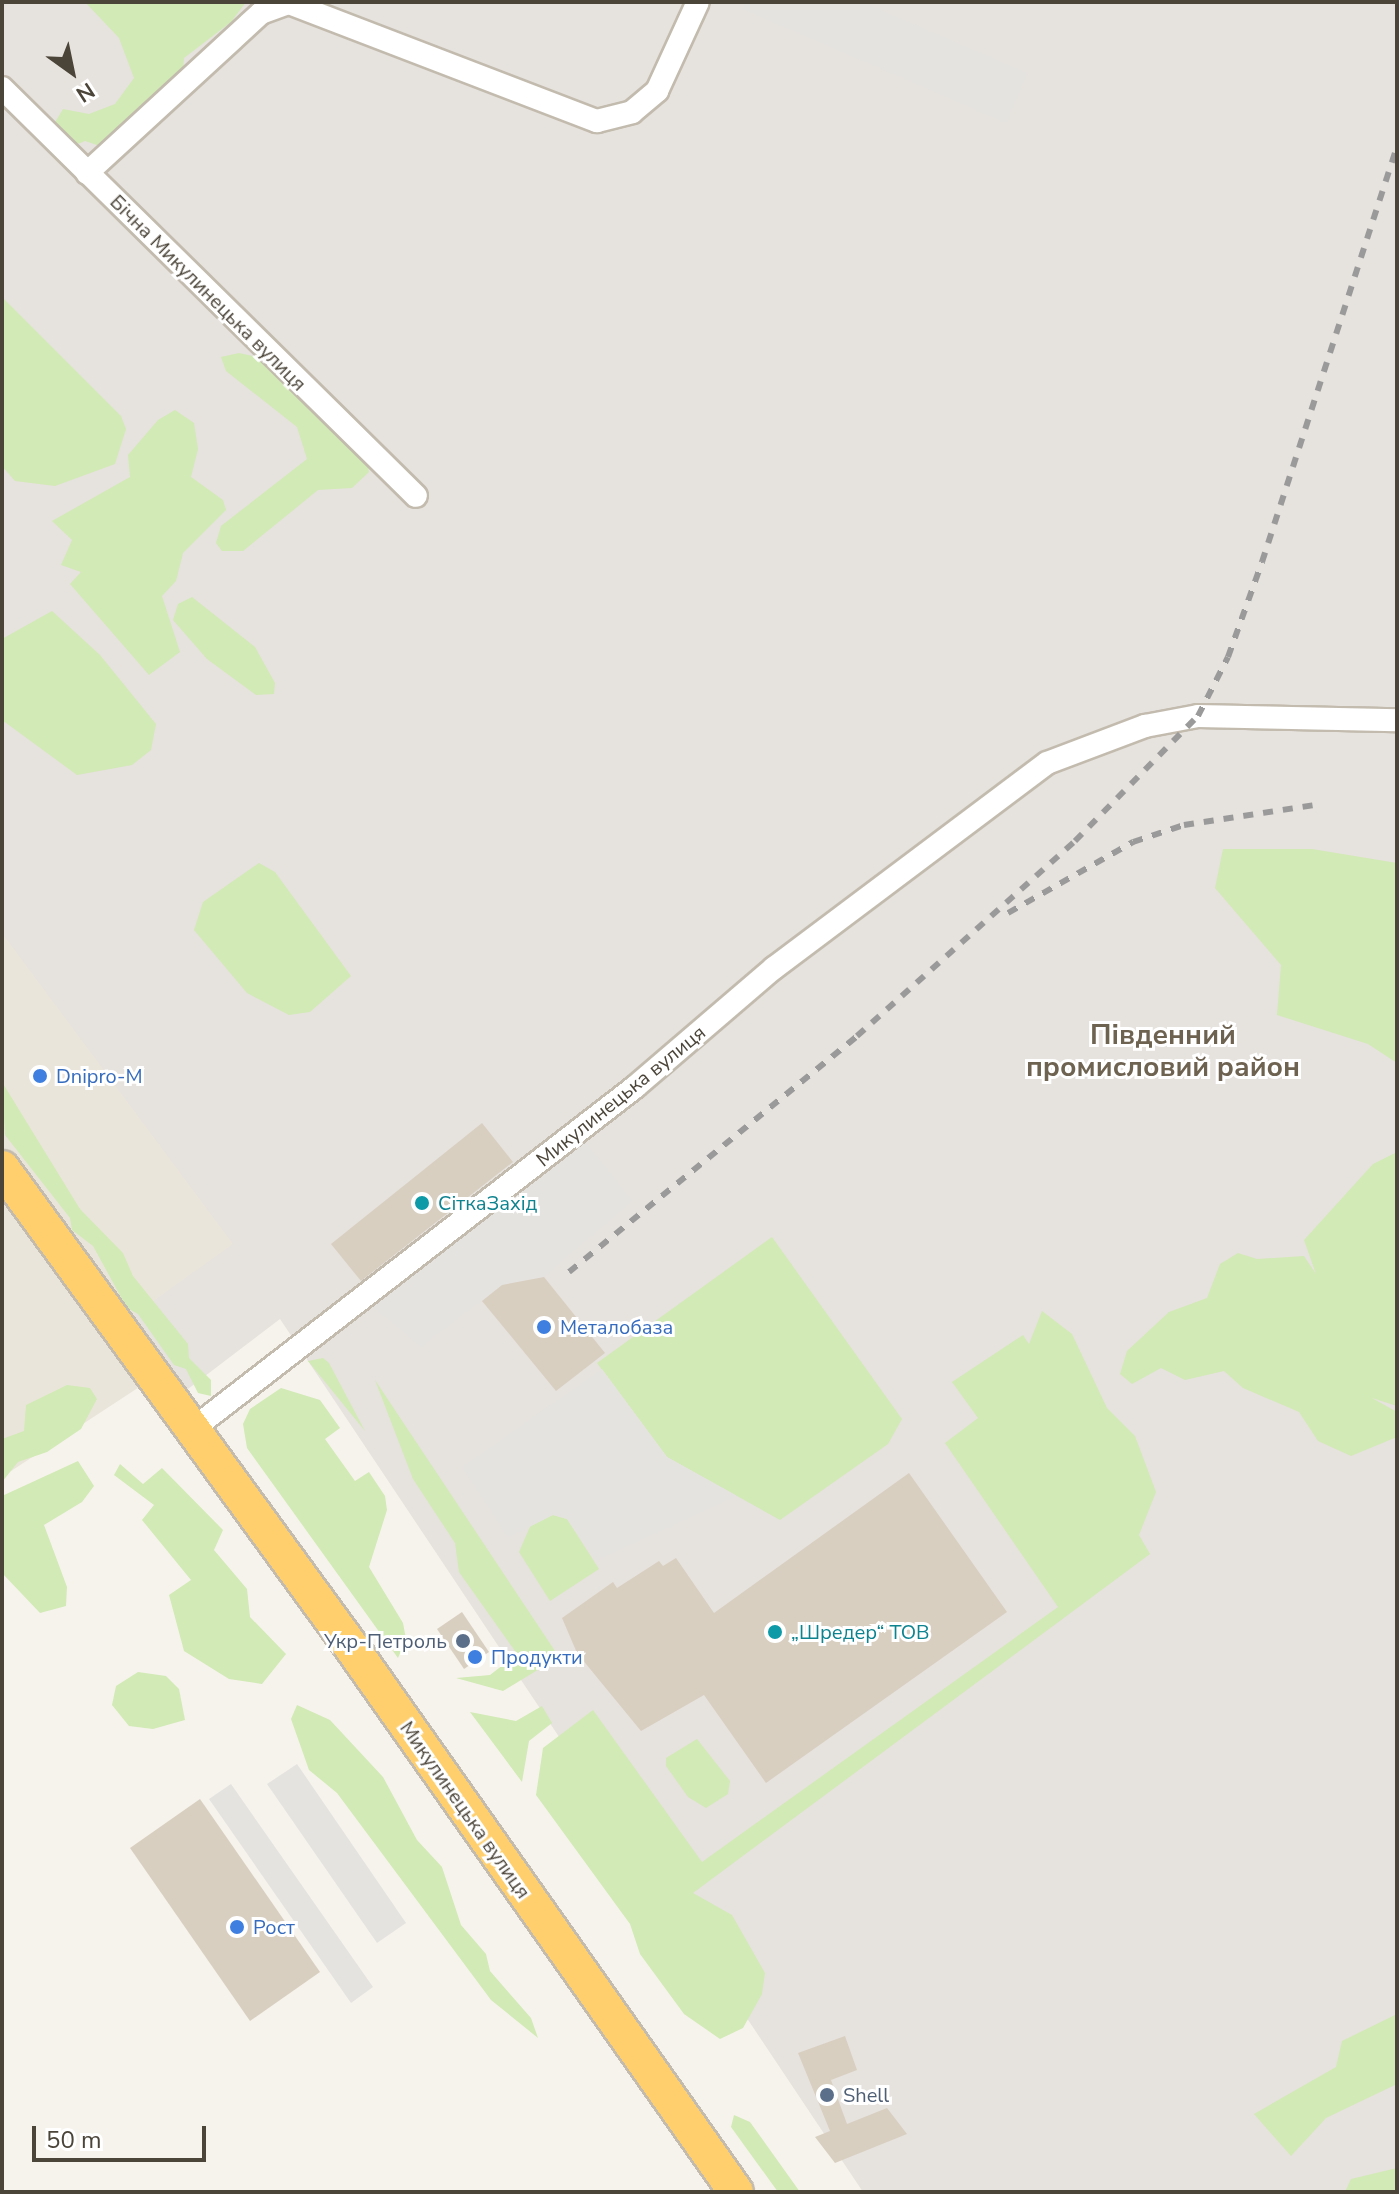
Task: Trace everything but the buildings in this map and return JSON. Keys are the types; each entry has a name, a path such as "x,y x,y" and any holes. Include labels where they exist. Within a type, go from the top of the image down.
{"highway":[{"name":"Микулинецька вулиця","path":"2,1168 194,1428 736,2192"}],"street":[{"path":"87,173 261,13 289,3 597,121 632,112 657,91 698,2"},
{"name":"Бічна Микулинецька вулиця","path":"2,88 416,496"},
{"name":"Микулинецька вулиця","path":"194,1428 586,1126 774,968 1047,763 1145,726 1198,716 1397,720"}],"shaded area":[{"path":"2,2 1397,2 1397,2192 863,2192 280,1319 163,1408 110,1332 233,1244 2,933"},
{"path":"745,2 863,2 1028,73 1006,123 742,9"},
{"path":"2,837 327,1264 2,1477"},
{"path":"584,1140 633,1201 544,1277 502,1285 421,1347 370,1305"},
{"path":"602,1369 667,1457 737,1496 596,1561 567,1519 553,1515 508,1538 462,1467"},
{"path":"297,1764 406,1923 377,1943 267,1784"},
{"path":"231,1784 373,1987 351,2003 209,1799"}],"green space":[{"path":"85,2 246,2 231,22 184,58 182,82 158,105 138,110 112,150 85,141 73,146 54,124 63,109 89,114 115,104 134,78 119,38"},
{"path":"2,297 121,416 126,429 115,464 55,486 15,481 2,466"},
{"path":"239,353 266,359 367,461 369,472 352,488 318,490 243,551 222,551 216,543 221,526 307,459 297,427 226,371 221,357"},
{"path":"175,410 194,423 198,449 191,477 223,500 226,510 183,553 176,581 162,596 180,652 149,675 70,584 81,572 61,565 72,540 52,521 130,477 128,455 158,420"},
{"path":"192,597 255,647 275,683 274,694 256,695 207,659 173,620 178,604"},
{"path":"52,611 100,655 156,724 151,750 132,765 77,775 2,720 2,639"},
{"path":"1223,849 1312,849 1397,863 1397,1063 1368,1044 1277,1015 1281,965 1215,888"},
{"path":"259,863 275,872 351,976 310,1012 289,1015 247,993 194,930 203,902"},
{"path":"2,1082 80,1209 123,1253 133,1276 188,1344 189,1358 211,1380 211,1396 198,1393 186,1369 174,1365 138,1314 127,1308 93,1246 72,1230 70,1218 5,1135"},
{"path":"1397,1152 1397,1406 1372,1398 1397,1412 1397,1437 1351,1456 1318,1441 1299,1412 1243,1388 1224,1371 1185,1380 1161,1368 1132,1384 1120,1374 1127,1351 1169,1312 1207,1298 1220,1264 1238,1253 1257,1259 1304,1256 1316,1274 1304,1240 1373,1164"},
{"path":"772,1237 902,1419 888,1444 780,1520 667,1457 597,1363"},
{"path":"1042,1311 1072,1334 1107,1408 1135,1436 1156,1492 1139,1535 1150,1554 693,1893 732,1915 765,1973 762,1994 743,2028 720,2039 684,2014 640,1954 630,1924 536,1795 543,1748 593,1710 702,1862 1058,1607 945,1443 978,1418 952,1382 1023,1335 1029,1344"},
{"path":"323,1358 329,1363 365,1431 308,1361"},
{"path":"375,1380 559,1657 503,1691 456,1678 490,1675 517,1654 459,1572 455,1543 413,1479"},
{"path":"67,1385 90,1388 97,1399 81,1429 47,1452 18,1462 2,1482 2,1439 24,1431 26,1405"},
{"path":"281,1388 320,1400 340,1428 325,1439 355,1481 369,1472 385,1496 387,1510 369,1567 403,1623 406,1639 398,1658 247,1448 243,1424 250,1409"},
{"path":"78,1461 94,1486 82,1502 44,1525 67,1587 66,1606 40,1613 2,1573 2,1496"},
{"path":"120,1464 143,1484 162,1468 223,1530 214,1550 247,1589 250,1617 286,1654 262,1684 229,1679 184,1651 169,1595 191,1580 142,1520 154,1505 114,1475"},
{"path":"553,1515 567,1519 599,1569 550,1601 519,1552 532,1522"},
{"path":"138,1672 166,1676 179,1689 185,1720 153,1729 129,1726 112,1705 116,1686"},
{"path":"297,1705 330,1720 383,1777 417,1840 442,1867 461,1925 486,1954 490,1971 531,2018 538,2038 491,2000 337,1793 309,1770 291,1719"},
{"path":"542,1706 552,1723 529,1741 522,1782 470,1712 516,1721"},
{"path":"697,1739 730,1781 728,1794 706,1808 688,1797 666,1766 666,1758"},
{"path":"1397,2014 1397,2084 1326,2118 1291,2156 1254,2114 1336,2067 1342,2041"},
{"path":"734,2115 750,2122 800,2192 778,2192 731,2127"},
{"path":"1397,2168 1397,2192 1345,2192 1351,2179"}],"railway":[{"path":"569,1272 857,1036 1075,841 1198,716 1228,657 1262,562 1397,147"},
{"path":"1008,913 1133,842 1184,825 1315,805"}],"place":[{"name":"Dnipro-M","path":"40,1076"},
{"name":"СіткаЗахід","path":"422,1203"},
{"name":"Металобаза","path":"544,1327"},
{"name":"„Шредер“ ТОВ","path":"775,1632"},
{"name":"Укр-Петроль","path":"463,1641"},
{"name":"Продукти","path":"475,1657"},
{"name":"Рост","path":"237,1927"},
{"name":"Shell","path":"827,2095"}],"district":[{"name":"Південний промисловий район","path":"1163,1051"}]}
